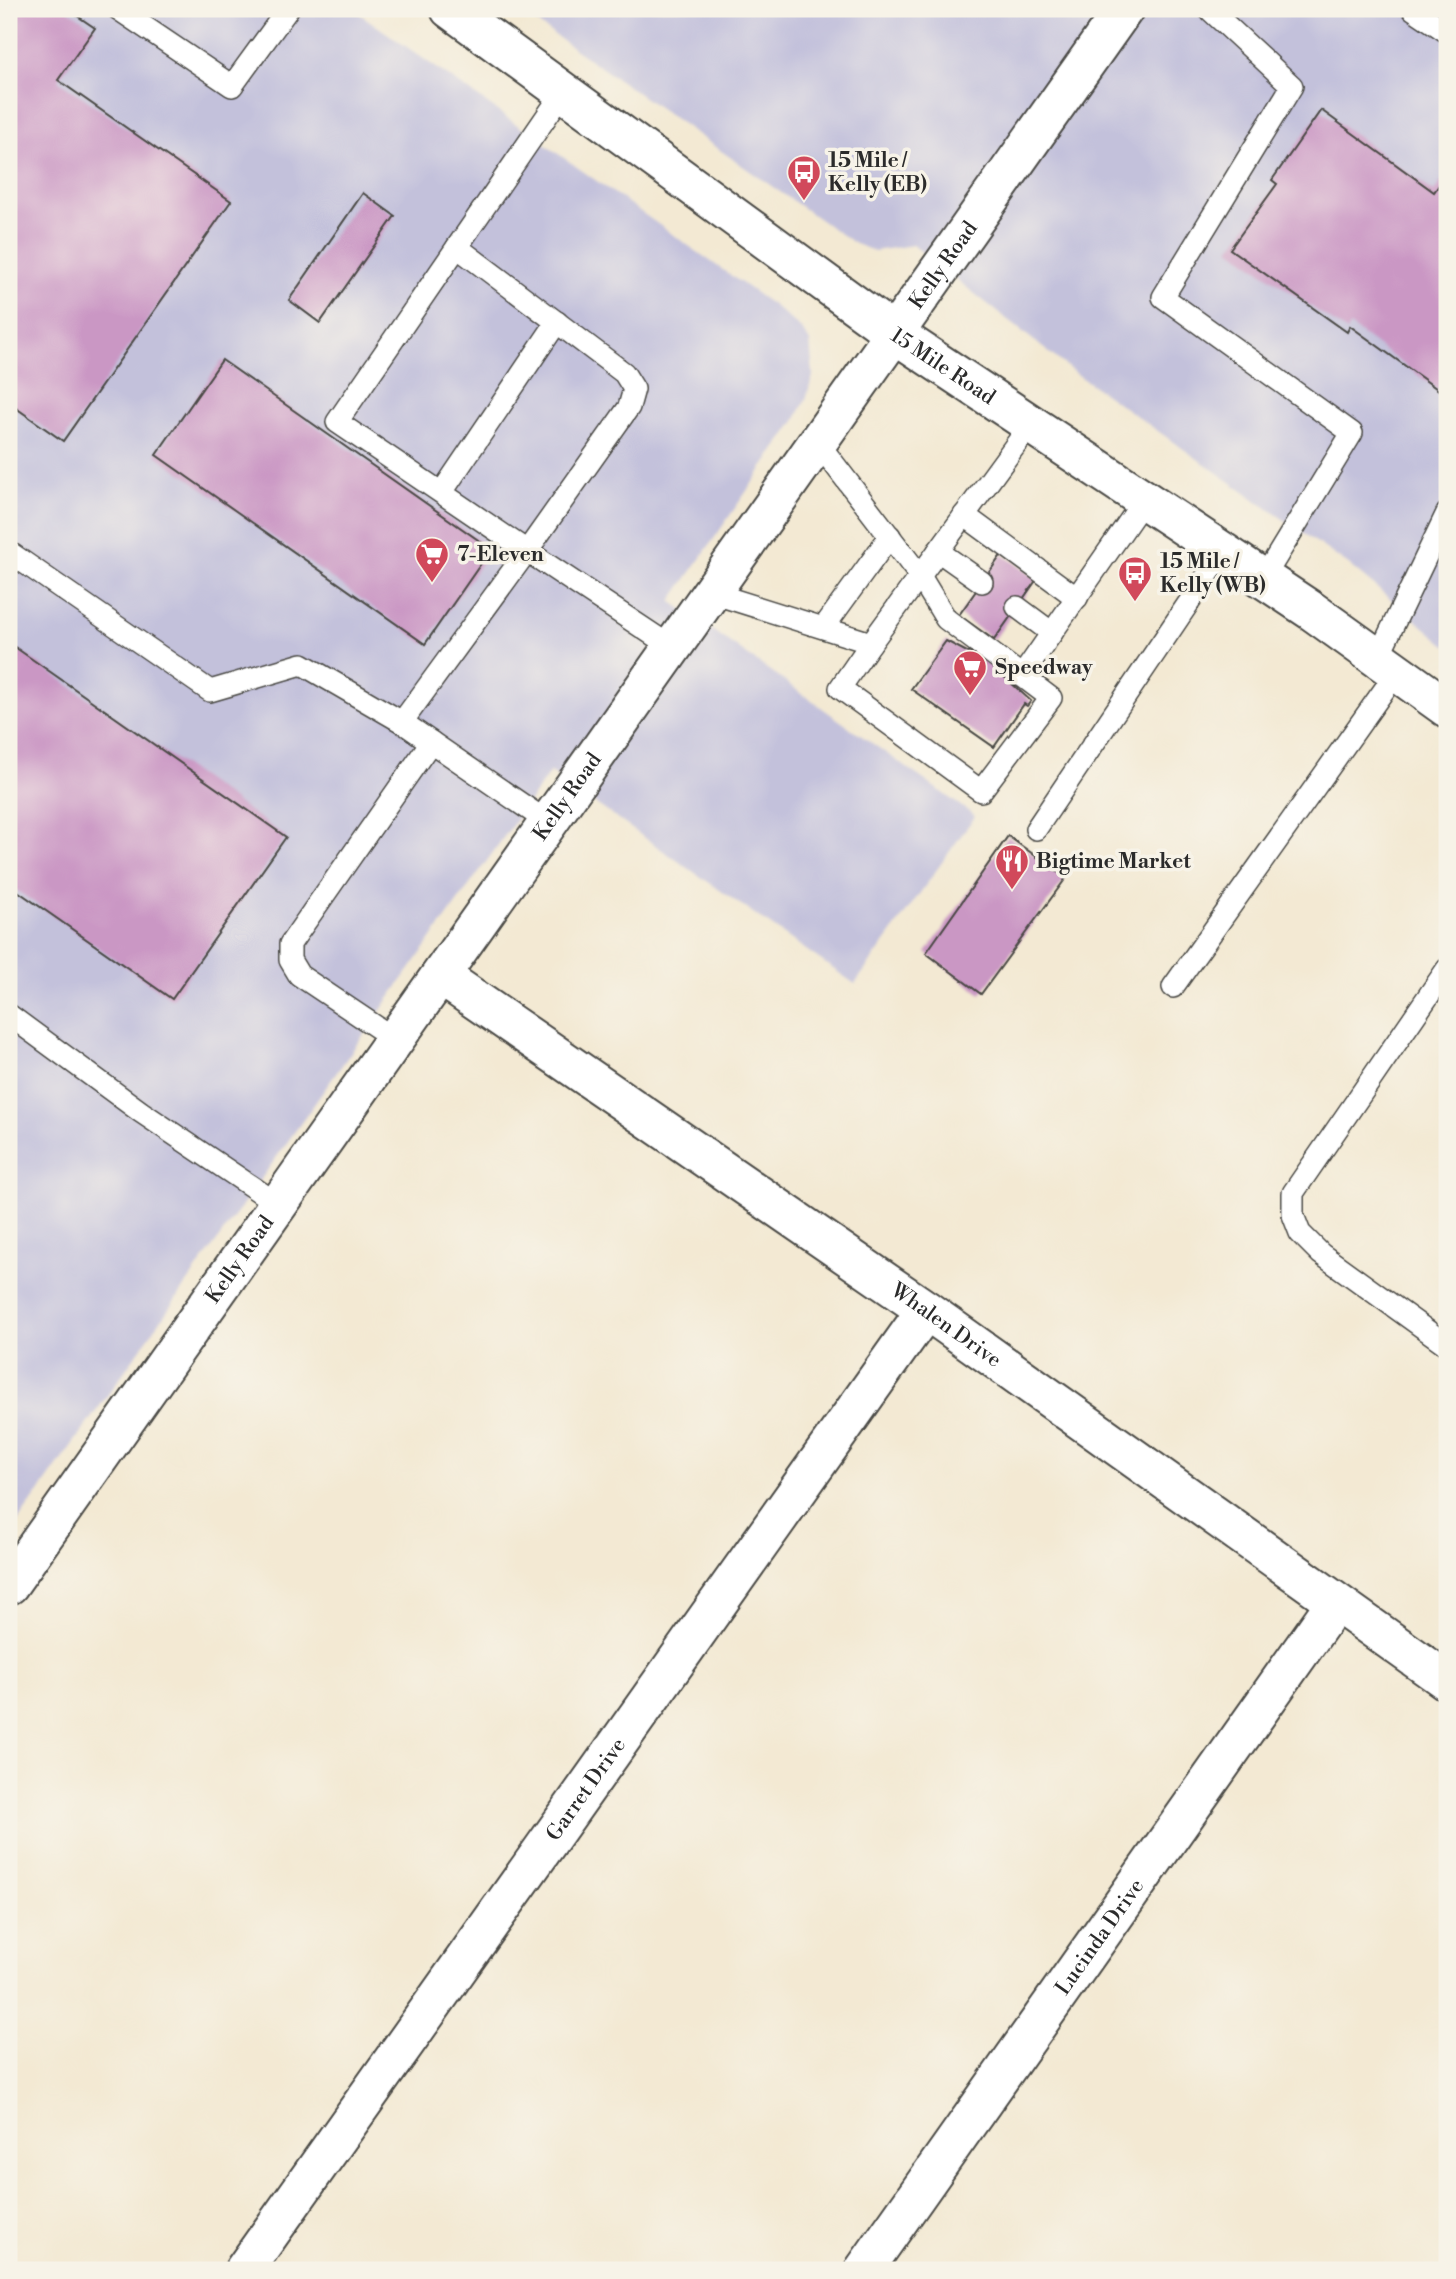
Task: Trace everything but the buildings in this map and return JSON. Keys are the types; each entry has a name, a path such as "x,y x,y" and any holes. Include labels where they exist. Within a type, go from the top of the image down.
{"street":[{"name":"15 Mile Road","path":"450,9 895,334 1263,579 1447,708"},
{"name":"Kelly Road","path":"11,1578 279,1205 895,334 1112,13"},
{"name":"Whalen Drive","path":"441,976 926,1310 1447,1681"},
{"name":"Garret Drive","path":"244,2270 926,1310"},
{"name":"Lucinda Drive","path":"864,2270 1335,1603"}],"lane":[{"path":"118,9 232,86 288,9"},
{"path":"1209,9 1292,86 1163,297 1352,433 1263,579"},
{"path":"1413,9 1447,33"},
{"path":"564,91 337,422 673,648"},
{"path":"402,722 629,407 634,389 624,373 457,247"},
{"path":"442,492 557,322"},
{"path":"818,443 890,536 919,576 946,619 1051,698 981,791 840,688 919,576 1031,424"},
{"path":"1023,676 1144,500"},
{"path":"1173,987 1387,664 1447,513"},
{"path":"964,515 1077,598"},
{"path":"824,627 890,536"},
{"path":"938,551 982,582"},
{"path":"9,552 210,691 302,664 402,722 549,823"},
{"path":"1036,829 1223,552"},
{"path":"712,593 871,643"},
{"path":"1017,607 1052,633"},
{"path":"396,1040 299,975 290,960 290,944 431,742"},
{"path":"1447,969 1293,1193 1293,1215 1300,1233 1314,1247 1447,1345"},
{"path":"9,1015 141,1112 279,1205"}],"shaded area":[{"path":"9,9 353,9 774,306 801,329 810,342 813,376 806,399 795,421 671,601 975,816 855,984 550,772 9,1534"},
{"path":"517,9 1447,9 1447,646 1350,566 1071,370 913,245 874,251 855,244"}],"place":[{"name":"15 Mile / Kelly (EB)","path":"804,202"},
{"name":"7-Eleven","path":"432,584"},
{"name":"15 Mile / Kelly (WB)","path":"1135,603"},
{"name":"Speedway","path":"970,697"},
{"name":"Bigtime Market","path":"1012,891"}]}
